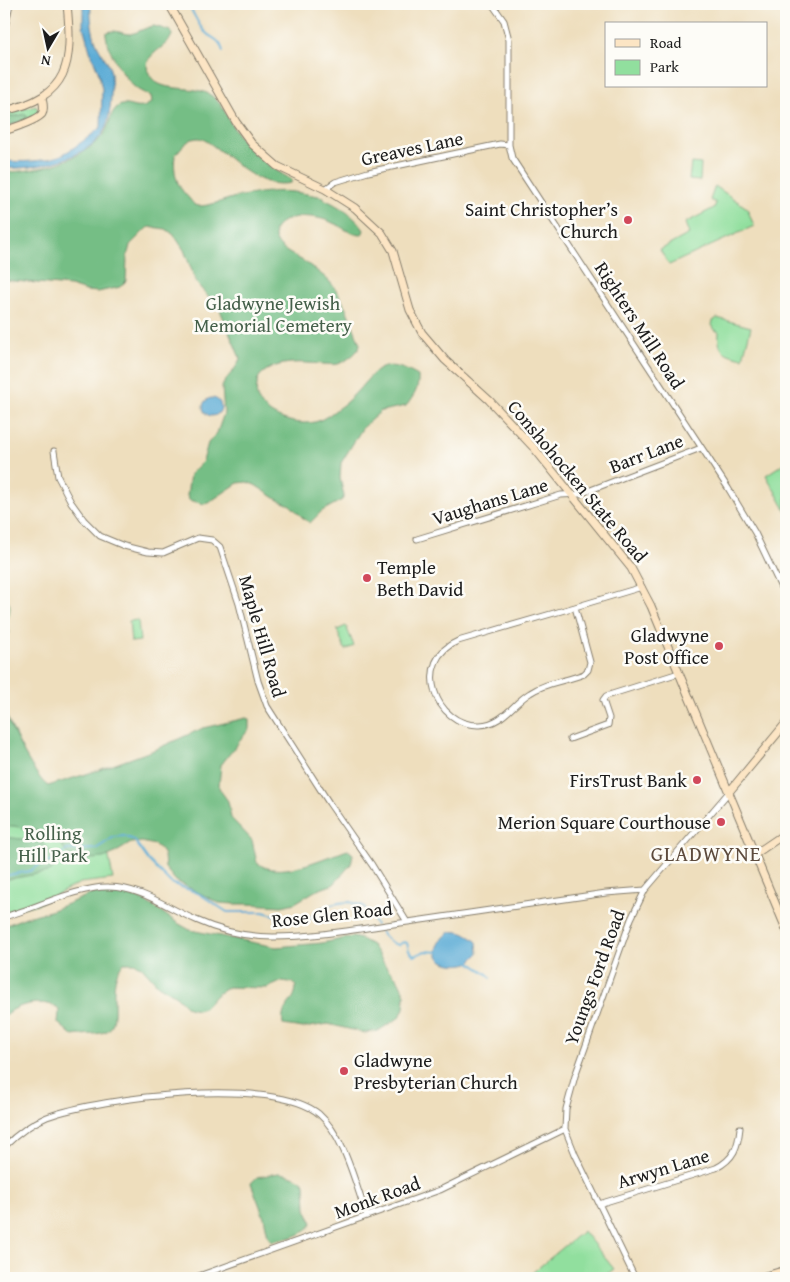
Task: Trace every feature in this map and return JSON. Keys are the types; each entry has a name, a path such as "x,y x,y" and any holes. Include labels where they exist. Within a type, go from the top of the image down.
{"main road":[{"path":"4,111 42,98 58,83 67,63 70,37 67,4"},
{"name":"Conshohocken State Road","path":"169,4 236,122 252,144 277,166 325,190 355,208 382,233 393,251 410,310 422,333 445,360 489,400 527,440 624,559 642,587 786,929"},
{"path":"4,131 42,114 44,108 42,98"},
{"name":"Youngs Ford Road","path":"729,792 786,723"},
{"path":"755,854 786,833"},
{"path":"758,1278 786,1270"}],"street":[{"path":"4,32 10,4"},
{"name":"Righters Mill Road","path":"492,4 504,21 509,40 508,145 517,166 755,534 786,598"},
{"name":"Greaves Lane","path":"325,190 335,182 368,172 500,144 508,145"},
{"name":"Barr Lane","path":"572,494 580,494 701,448"},
{"name":"Maple Hill Road","path":"54,451 58,476 70,502 100,536 124,546 148,552 163,553 198,538 212,540 220,547 239,604 266,705 407,922"},
{"name":"Vaughans Lane","path":"417,539 561,495 572,494"},
{"path":"575,607 590,662 588,670 584,674 532,691 501,718 487,724 475,725 460,721 451,716 440,703 432,685 433,670 438,656 449,645 458,641 642,587"},
{"path":"570,739 608,725 609,718 603,700 606,696 679,673"},
{"name":"Youngs Ford Road","path":"635,1278 565,1129 566,1109 575,1076 631,919 644,890 729,792"},
{"name":"Rose Glen Road","path":"4,917 88,890 107,886 140,894 195,920 234,933 272,937 299,936 606,893 644,890"},
{"path":"4,1147 29,1126 47,1118 72,1110 112,1102 144,1097 190,1094 244,1094 278,1098 306,1106 318,1113 333,1128 340,1141 367,1216"},
{"name":"Arwyn Lane","path":"599,1204 716,1168 726,1163 735,1153 740,1128"},
{"name":"Monk Road","path":"193,1278 206,1276 440,1190 565,1129"}],"green space":[{"name":"Gladwyne Jewish Memorial Cemetery","path":"154,26 171,31 172,35 170,40 149,60 147,65 148,71 153,79 167,87 195,90 212,96 223,108 235,130 247,146 268,165 292,180 291,183 280,184 260,179 250,174 208,142 195,138 180,149 175,155 174,161 178,183 194,204 204,206 236,197 268,192 304,193 324,197 324,199 351,216 364,230 362,235 358,235 326,220 311,217 287,220 275,229 277,242 281,247 304,261 335,288 360,344 355,353 338,364 287,363 267,370 260,376 257,382 257,394 260,403 271,413 285,420 300,423 315,422 327,417 344,404 376,371 384,367 393,366 418,376 418,385 406,406 381,411 363,427 341,463 340,478 344,496 342,500 322,511 310,523 290,505 247,482 238,483 204,504 189,500 187,496 190,474 203,461 208,443 217,433 224,413 222,387 240,358 220,310 197,284 184,250 174,235 166,229 147,228 130,245 127,257 126,281 120,287 98,292 86,291 70,286 4,280 4,172 45,167 73,157 96,142 105,132 116,108 122,105 143,107 152,102 151,96 137,89 121,71 112,55 106,33 115,31 130,34"},
{"path":"36,106 39,112 28,119 4,128 4,114"},
{"path":"25,114 27,116 26,120 4,127 4,116"},
{"path":"691,163 701,164 700,181 689,180"},
{"path":"715,186 747,208 754,226 669,265 660,250 689,234 685,223 714,208 716,203 710,200"},
{"path":"717,318 751,327 743,358 731,355 721,348 719,332 712,325 713,321"},
{"path":"786,462 786,511 766,475"},
{"path":"4,596 10,606 6,624 10,633 4,635"},
{"path":"138,620 140,641 131,642 129,621"},
{"path":"346,626 354,646 345,650 337,630"},
{"path":"4,700 6,715 18,742 37,774 48,786 154,750 203,728 246,718 249,719 249,729 221,765 219,785 220,790 228,801 231,818 252,840 257,863 275,869 286,869 348,850 353,854 351,864 334,884 315,891 295,903 282,906 219,903 176,881 165,868 164,855 155,845 142,842 131,843 103,858 78,860 67,854 62,845 46,834 14,826 4,826"},
{"name":"Rolling Hill Park","path":"4,711 45,798 94,777 113,879 80,883 38,904 4,912"},
{"path":"4,837 39,841 53,853 55,865 52,870 4,880"},
{"path":"94,893 120,894 138,898 190,930 276,947 322,943 352,937 361,939 372,945 387,968 397,978 405,994 404,1008 400,1017 378,1031 365,1033 328,1024 303,1028 283,1025 284,1013 294,997 296,986 293,983 283,981 267,988 228,987 216,995 204,1008 197,1010 188,1008 176,996 158,985 141,966 134,963 124,963 118,970 115,980 114,1019 112,1026 107,1031 73,1036 58,1023 59,1011 57,1007 44,1003 21,1006 4,1017 4,926 26,917 50,911"},
{"path":"279,1173 293,1176 305,1184 306,1209 312,1223 304,1232 288,1238 271,1241 251,1183 257,1177"},
{"path":"583,1231 614,1269 602,1278 526,1278"}],"water":[{"path":"83,4 91,4 95,38 111,73 111,100 106,127 99,138 75,155 31,167 4,168 4,161 32,161 59,156 101,127 102,89 83,26"},
{"path":"212,398 218,401 221,407 218,413 212,416 206,413 203,407 206,401"},
{"path":"450,932 464,934 477,942 478,954 469,963 451,964 444,962 440,958 437,953 438,947"}],"waterway":[{"path":"187,4 202,29 218,42 223,52"},
{"path":"4,876 30,871 41,864 50,862 67,850 96,849 114,837 124,836 134,840 149,861 171,883 198,893 227,912 263,912 300,922 308,920 321,908 350,902 363,906 376,925"},
{"path":"379,929 384,937 392,943 398,945 404,942 407,943 409,951 414,956 425,951 438,952"},
{"path":"470,962 491,978"}],"place":[{"name":"Saint Christopher’s Church","path":"628,220"},
{"name":"Temple Beth David","path":"367,578"},
{"name":"Gladwyne Post Office","path":"719,646"},
{"name":"FirsTrust Bank","path":"697,780"},
{"name":"Merion Square Courthouse","path":"721,822"},
{"name":"Gladwyne Presbyterian Church","path":"344,1071"}],"district":[{"name":"GLADWYNE","path":"706,854"}]}
